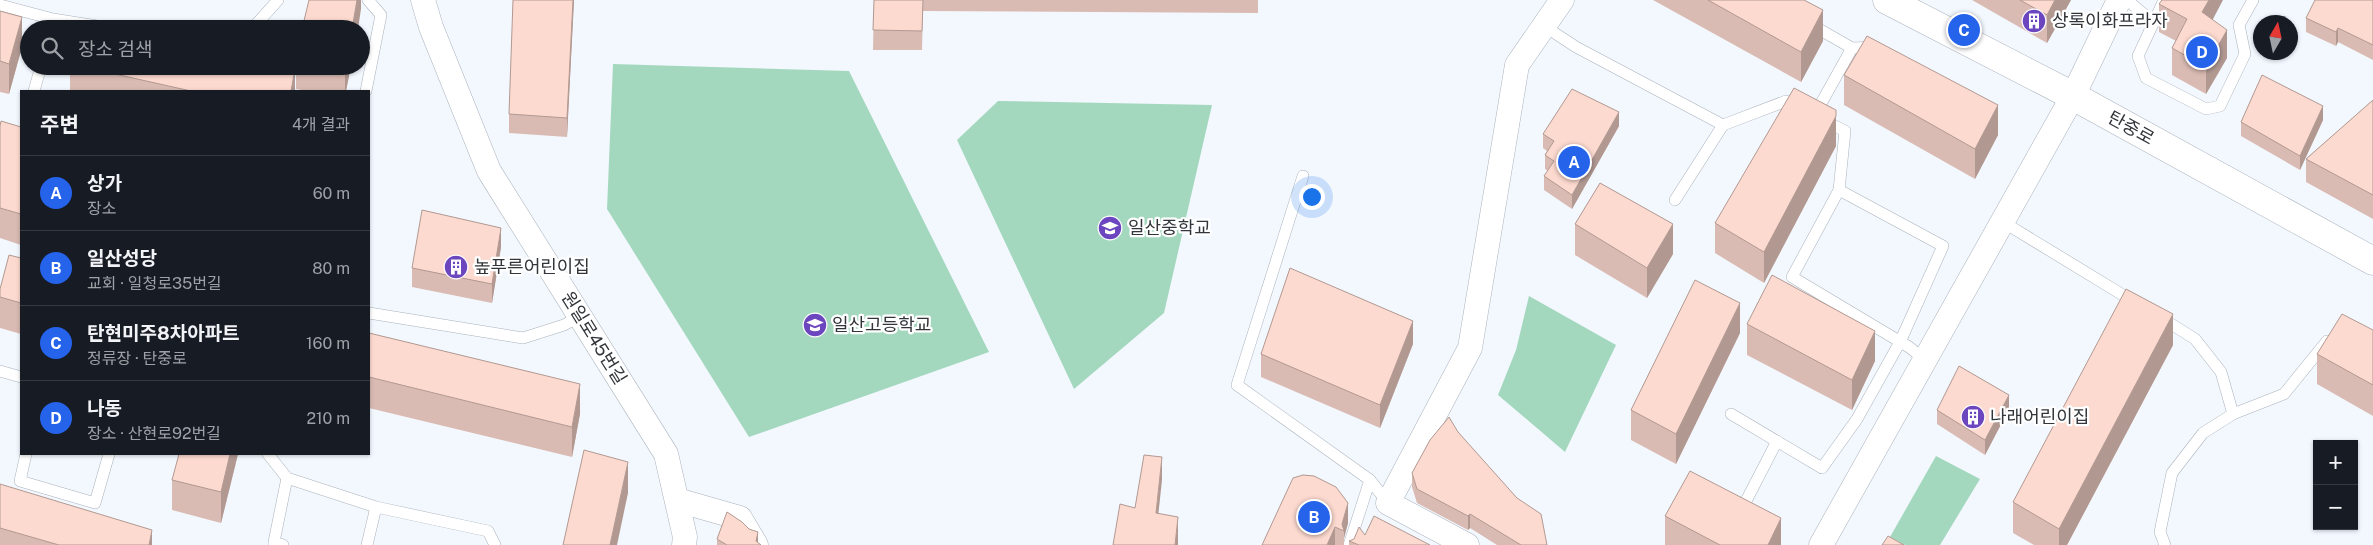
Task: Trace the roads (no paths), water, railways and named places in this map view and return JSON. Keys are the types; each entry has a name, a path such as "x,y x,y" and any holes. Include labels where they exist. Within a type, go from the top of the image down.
{"main road":[{"name":"탄중로","path":"1887,0 2073,96 2373,261"}],"street":[{"name":"원일로45번길","path":"423,0 431,27 489,170 666,454 685,537 684,545"},
{"path":"1468,545 1388,502 1470,348 1517,66 1562,0"},
{"path":"1821,545 2073,96 2119,0"},
{"path":"676,500 740,518 756,545"}],"lane":[{"path":"260,20 278,0"},
{"path":"368,0 381,15 370,71"},
{"path":"2127,0 2153,22"},
{"path":"2164,0 2138,56 2146,78 2206,109 2220,106 2245,54 2240,25 2253,0"},
{"path":"0,5 41,20"},
{"path":"1800,19 1852,48 1872,45 1889,54"},
{"path":"1544,26 1576,46 1723,126"},
{"path":"1814,116 1852,48"},
{"path":"34,90 38,75"},
{"path":"366,90 369,75"},
{"path":"1675,200 1723,126 1786,102 1845,131 1839,190 1792,277 1900,342 1925,360"},
{"path":"1303,176 1237,385 1370,480 1388,502"},
{"path":"1732,414 1822,468 1857,419 1900,342 1943,246 1839,190"},
{"path":"2003,222 2196,339 2221,372 2233,414"},
{"path":"370,313 523,338 564,326 580,316"},
{"path":"2165,545 2160,532 2172,473 2203,433 2233,414 2284,394 2334,332"},
{"path":"0,371 20,377"},
{"path":"1744,505 1777,441"},
{"path":"26,455 20,481 95,503 109,455"},
{"path":"269,455 287,478 376,507 488,532 495,545"},
{"path":"284,545 274,542 287,478"},
{"path":"1349,545 1370,480"},
{"path":"367,545 376,507"}],"place":[{"name":"상록이화프라자","path":"2034,21"},
{"name":"탄현미주8차아파트","path":"1964,30"},
{"name":"나동","path":"2202,52"},
{"name":"상가","path":"1574,162"},
{"name":"일산중학교","path":"1110,228"},
{"name":"높푸른어린이집","path":"456,267"},
{"name":"일산고등학교","path":"815,325"},
{"name":"나래어린이집","path":"1973,417"},
{"name":"일산성당","path":"1314,517"}]}
